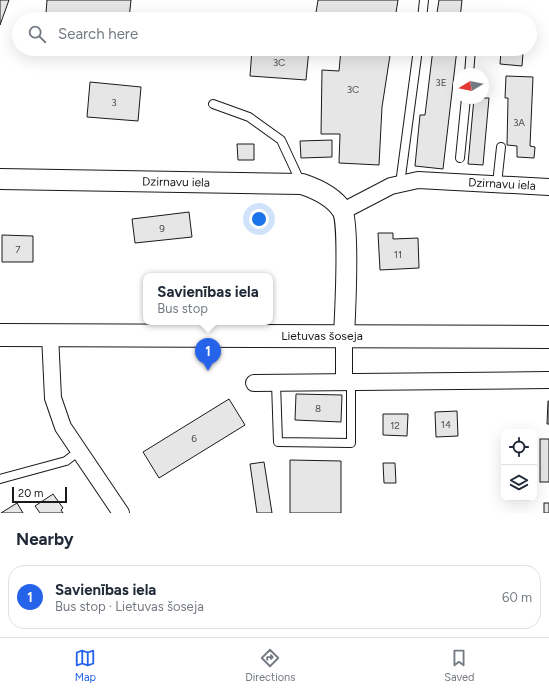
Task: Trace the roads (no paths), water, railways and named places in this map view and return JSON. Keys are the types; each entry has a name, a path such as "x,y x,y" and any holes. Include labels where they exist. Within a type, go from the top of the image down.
{"main road":[{"name":"Lietuvas šoseja","path":"0,335 549,337"}],"street":[{"name":"Dzirnavu iela","path":"0,179 302,184 314,188 332,198 343,211 391,186 418,180 549,187"},
{"path":"343,211 346,265 344,336 347,382"},
{"path":"50,335 53,398 63,427 121,513"},
{"path":"254,383 549,380"}],"lane":[{"path":"423,12 424,0"},
{"path":"400,184 417,56"},
{"path":"469,68 470,56"},
{"path":"213,104 249,117 281,140 302,184"},
{"path":"460,158 465,104"},
{"path":"497,184 501,147"},
{"path":"276,383 278,442 351,444 347,382"},
{"path":"0,479 66,461 79,451"}],"place":[{"name":"Savienības iela","path":"208,371"}]}
